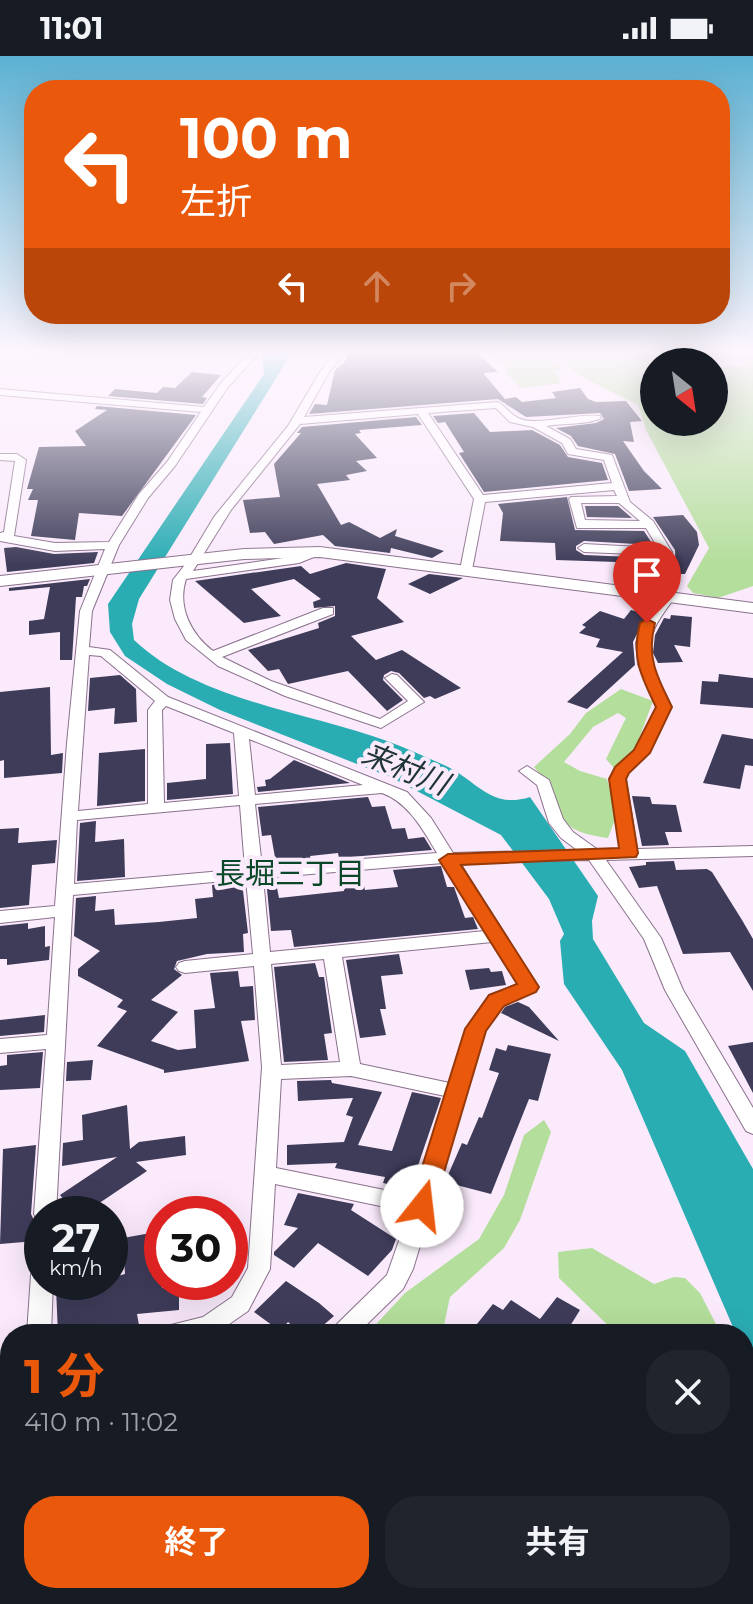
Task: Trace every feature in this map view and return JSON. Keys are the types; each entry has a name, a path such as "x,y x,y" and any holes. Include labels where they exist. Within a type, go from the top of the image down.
{"street":[{"path":"46,1196 74,740 85,650 86,611 107,569 113,545 143,496 171,464 200,421"},
{"path":"297,421 226,509 188,565 177,587 180,617 188,635 212,656 259,680 381,724 417,702 392,678"},
{"path":"428,421 450,451 465,482 480,499"},
{"path":"519,421 536,425 566,441 572,452 608,457 624,500 650,525 666,552 669,597 647,623 641,645 649,677 664,707 642,753 621,771 618,779 629,853"},
{"path":"536,425 554,421"},
{"path":"0,457 21,460 10,533 2,537"},
{"path":"480,499 617,486"},
{"path":"466,570 480,499"},
{"path":"624,500 575,499 581,524 650,525"},
{"path":"2,537 55,547 113,545"},
{"path":"583,548 666,552"},
{"path":"0,581 107,569 188,565 256,553 320,552 753,608"},
{"path":"212,656 328,611"},
{"path":"85,650 105,653 163,700 402,795 415,806 454,859 495,936 529,987 496,1000 476,1029 402,1269 395,1282 352,1324"},
{"path":"156,810 155,710 163,700"},
{"path":"212,1324 240,1304 259,1269 272,1072 241,732"},
{"path":"527,771 544,783 555,820 567,835 594,855 652,938 674,990 753,1126"},
{"path":"70,816 246,803 387,788"},
{"path":"66,890 415,859 753,851"},
{"path":"0,917 64,911"},
{"path":"185,967 495,936"},
{"path":"332,951 351,1069"},
{"path":"0,1046 54,1041"},
{"path":"272,1072 351,1069 455,1091"},
{"path":"265,1174 422,1206"},
{"path":"40,1324 41,1300"}],"green space":[{"path":"728,421 753,421 753,586 718,598 693,593 687,586 709,548 649,436 728,436"},
{"path":"621,689 653,701 634,752 615,769 606,759 626,718 618,713 593,727 564,762 580,771 607,779 617,814 608,838 588,834 566,823 545,781 534,767 570,734 586,713"},
{"path":"544,1120 551,1132 520,1220 504,1248 450,1297 444,1324 376,1324 405,1293 479,1239 504,1195 524,1135"},
{"path":"592,1248 654,1284 674,1277 685,1278 700,1293 716,1324 607,1324 559,1278 558,1252"}],"water":[{"name":"来村川","path":"232,421 249,421 139,599 132,624 134,640 189,677 221,691 394,744 444,765 494,796 516,800 530,797 598,896 592,921 593,939 644,1023 685,1051 753,1169 753,1324 732,1324 622,1070 564,984 560,941 564,934 549,899 501,835 390,777 220,710 167,684 125,656 110,632 108,604"}],"building":[{"path":"90,421 191,421 122,516 79,513 75,540 31,536 38,500 28,500 33,489 27,489 39,447 86,446 75,431"},
{"path":"368,421 419,421 422,425 359,430 361,433 355,434 377,458 356,461 367,471 346,475 350,480 317,484 341,525 349,522 380,538 397,529 395,536 444,551 432,558 391,548 390,553 335,546 323,535 274,544 265,532 250,533 243,500 280,497 274,464 301,433 297,433 302,427"},
{"path":"437,421 481,421 490,432 532,430 560,445 568,457 602,463 608,480 484,492 459,453 464,452 445,422"},
{"path":"600,421 639,421 630,422 634,442 623,441 644,471 662,489 629,491 615,454 578,446 571,436 556,428"},
{"path":"567,497 575,530 644,531 653,545 584,541 576,546 576,550 584,555 657,558 658,574 619,573 617,562 556,560 555,543 500,541 503,513 498,504"},
{"path":"585,506 618,506 632,518 587,517"},
{"path":"683,515 697,532 699,545 685,574 676,574 675,550 653,517"},
{"path":"16,547 54,554 98,552 94,563 7,572 4,548"},
{"path":"346,563 386,569 377,598 404,622 351,636 376,660 402,650 461,688 435,699 430,696 424,698 399,673 391,671 384,675 383,680 403,700 387,711 348,671 288,684 279,669 268,671 248,650 319,628 318,623 335,616 335,606 314,608 313,602 321,599 294,579 251,589 281,616 244,623 195,581 301,566 310,574"},
{"path":"429,574 463,578 430,594 408,584"},
{"path":"90,579 84,586 82,597 76,597 72,660 60,660 60,632 29,635 29,621 44,619 50,587 9,591 9,588"},
{"path":"631,610 647,614 633,642 635,665 587,709 567,702 623,652 596,647 600,639 579,633 586,627 582,625 600,611 624,619"},
{"path":"671,615 692,617 690,647 674,645 683,662 658,663 653,653 655,635 664,618 670,619"},
{"path":"719,674 753,678 753,708 700,704 702,681 718,682"},
{"path":"120,675 136,689 137,722 114,724 115,708 88,711 90,678"},
{"path":"50,687 51,755 63,753 62,773 4,778 4,760 0,761 0,692"},
{"path":"722,734 753,739 753,766 745,765 740,789 703,783"},
{"path":"230,743 233,794 167,800 167,783 206,779 206,744"},
{"path":"145,749 145,801 97,806 99,753"},
{"path":"294,760 350,783 258,792 257,787 266,786 265,780"},
{"path":"632,796 650,797 652,804 676,805 682,832 665,832 669,845 642,846"},
{"path":"368,797 372,807 385,806 392,829 405,828 408,839 424,837 432,850 339,858 338,853 310,856 311,860 276,863 271,835 262,836 258,807"},
{"path":"96,821 95,842 124,839 125,877 77,881 80,823"},
{"path":"19,828 18,843 57,840 55,863 32,865 29,905 0,908 0,829"},
{"path":"674,861 676,870 707,869 712,872 742,920 753,939 753,991 730,952 683,954 657,886 639,888 629,867 646,865 646,862"},
{"path":"441,866 447,887 454,887 465,918 473,917 478,929 294,947 291,930 271,931 267,889 277,888 279,898 344,891 342,874 361,873 365,890 398,887 393,870"},
{"path":"242,882 248,933 243,934 244,952 207,954 177,961 174,969 182,975 151,1000 178,1012 151,1041 178,1050 196,1048 194,1010 215,1008 210,973 238,971 240,987 253,986 255,1020 241,1021 249,1061 164,1073 164,1070 97,1046 127,1011 117,1007 123,1000 78,976 78,969 100,951 74,936 76,898 96,896 95,911 114,909 115,925 159,922 197,918 195,899 213,897 212,885"},
{"path":"28,923 28,929 45,926 45,947 50,946 49,960 7,965 7,959 0,959 0,926"},
{"path":"399,954 403,974 381,976 386,1009 380,1009 386,1035 360,1038 346,960"},
{"path":"315,963 319,977 324,977 332,1033 324,1034 328,1060 284,1062 274,967"},
{"path":"489,968 491,972 502,971 506,985 470,990 465,970"},
{"path":"518,1002 529,1007 559,1041 501,1013 505,1007"},
{"path":"45,1015 44,1032 0,1036 0,1020"},
{"path":"753,1042 753,1093 728,1046"},
{"path":"508,1045 551,1054 538,1101 529,1099 491,1194 445,1182 462,1143 467,1145 479,1117 482,1118 499,1073 489,1070 496,1048 506,1051"},
{"path":"43,1052 40,1088 0,1090 0,1066 7,1065 7,1055"},
{"path":"93,1060 91,1080 66,1081 67,1062"},
{"path":"331,1080 332,1083 382,1092 358,1145 392,1151 412,1092 441,1098 410,1189 383,1183 385,1177 335,1168 337,1163 287,1165 287,1145 344,1142 353,1117 346,1115 353,1098 298,1101 297,1081"},
{"path":"127,1105 130,1149 139,1142 185,1136 186,1155 136,1162 147,1171 110,1196 61,1196 117,1157 62,1166 63,1143 83,1140 82,1115"},
{"path":"36,1145 32,1196 24,1196 24,1242 0,1244 3,1149"},
{"path":"298,1193 354,1204 351,1210 396,1239 392,1250 368,1276 318,1243 294,1268 274,1252 298,1228 284,1225"},
{"path":"144,1234 144,1300 179,1300 179,1310 137,1314 139,1324 58,1324 57,1300 128,1300 128,1237"},
{"path":"286,1281 334,1316 325,1324 270,1324 254,1312"},
{"path":"557,1297 580,1310 571,1324 477,1324 493,1304 503,1310 511,1300 540,1319"}],"district":[{"name":"長堀三丁目","path":"290,874"}],"route":[{"path":"422,1206 476,1029 496,1000 529,987 448,860 629,853 618,779 621,771 642,753 664,707 649,677 641,645 647,623"}]}
